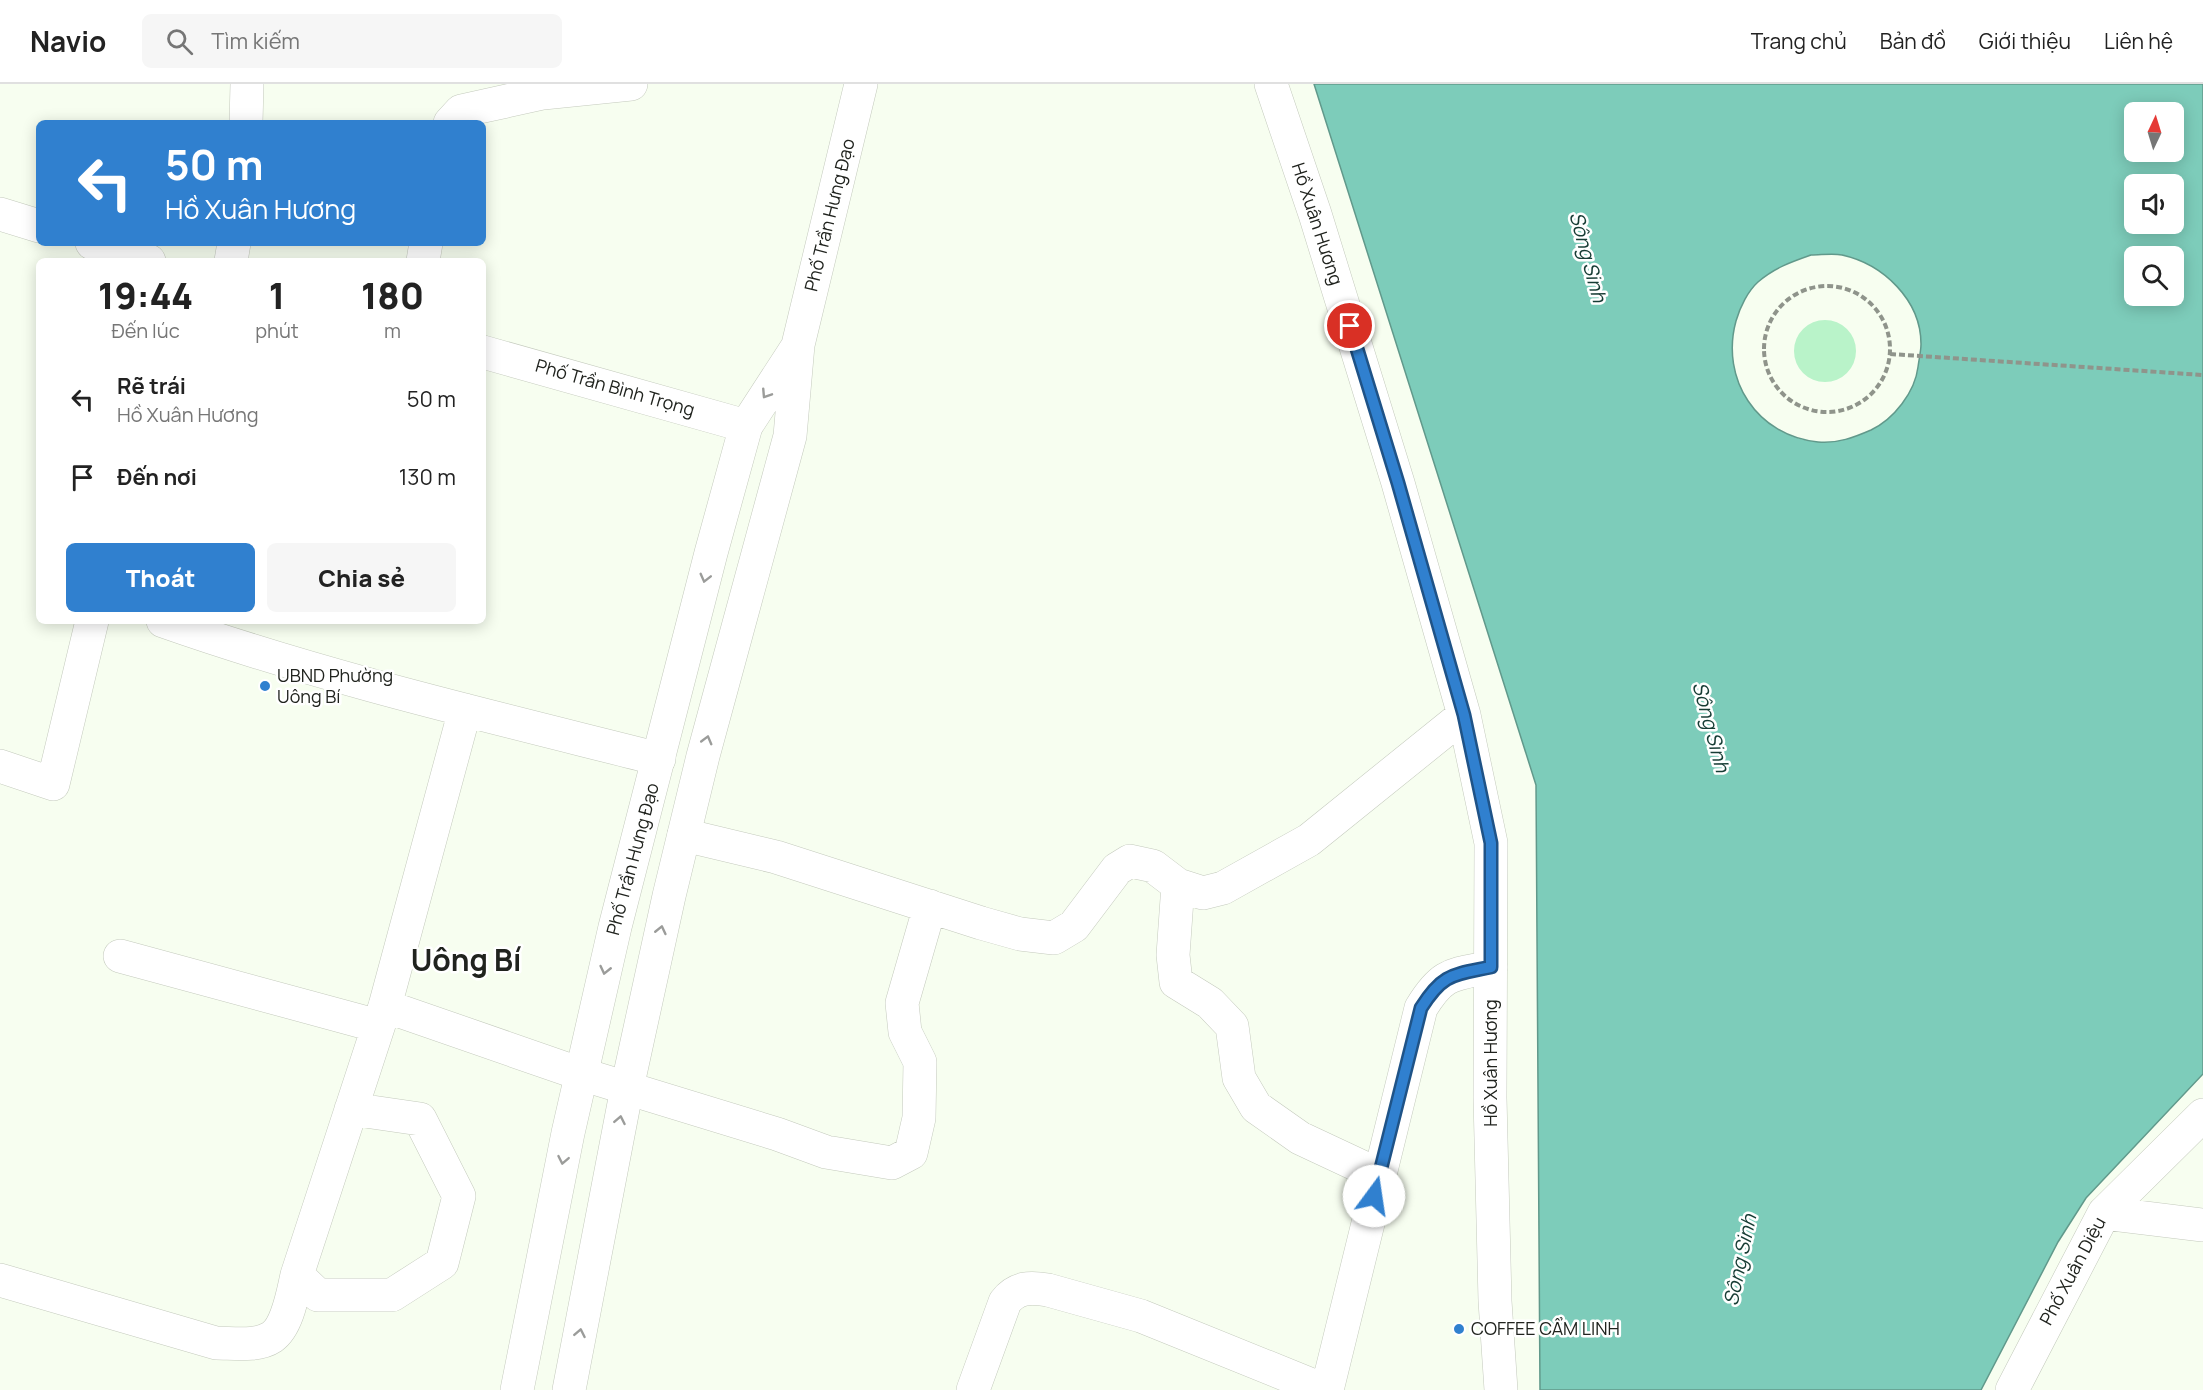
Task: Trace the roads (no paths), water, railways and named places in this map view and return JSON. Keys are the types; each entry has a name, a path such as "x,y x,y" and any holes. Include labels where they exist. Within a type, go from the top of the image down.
{"street":[{"path":"246,120 247,84"},
{"path":"453,120 461,111 543,93 631,84"},
{"name":"Phố Trần Hưng Đạo","path":"569,1390 627,1088 684,835 758,549 790,436 798,345 861,84"},
{"name":"Hồ Xuân Hương","path":"1271,84 1315,214 1398,483 1464,715 1491,843 1490,1098 1501,1390"},
{"path":"0,213 36,225"},
{"path":"102,246 140,258"},
{"name":"Phố Trần Hưng Đạo","path":"517,1390 581,1074 615,927 746,426 798,345"},
{"name":"Phố Trần Bình Trọng","path":"486,353 746,426"},
{"path":"0,766 53,784 91,624"},
{"path":"172,624 248,651 465,710 659,759"},
{"path":"0,1280 216,1343 251,1343 273,1336 288,1312 297,1275 381,1016 465,710"},
{"path":"684,835 776,858 1020,934 1054,938 1074,927 1117,869 1130,861 1154,867 1178,885 1203,893 1223,888 1309,840 1464,715"},
{"path":"1178,885 1173,955 1176,982 1210,1003 1232,1026 1239,1078 1256,1107 1299,1138 1379,1175"},
{"path":"120,956 381,1016 627,1088 777,1134 826,1152 892,1163 911,1153 919,1118 920,1062 905,1032 902,1003 930,906"},
{"path":"973,1390 1005,1302 1011,1294 1020,1289 1035,1288 1141,1316 1326,1390 1421,1008 1432,989 1449,976 1491,967"},
{"path":"297,1275 318,1295 392,1295 442,1263 459,1196 420,1119 351,1109"},
{"name":"Phố Xuân Diệu","path":"2012,1390 2104,1212 2203,1114"},
{"path":"2104,1212 2203,1225"}],"water":[{"name":"Sông Sinh","path":"1314,84 2203,84 2203,1074 2086,1198 2058,1242 1981,1390 1540,1390 1536,785","holes":["1838,254 1872,267 1897,286 1907,299 1919,328 1921,347 1916,376 1902,404 1880,425 1839,441 1818,442 1796,437 1777,429 1748,401 1733,364 1732,343 1736,321 1742,305 1754,286 1770,273 1811,255"]}],"place":[{"name":"UBND Phường Uông Bí","path":"265,686"},
{"name":"COFFEE CẨM LINH","path":"1459,1329"}],"district":[{"name":"Uông Bí","path":"466,961"}]}
